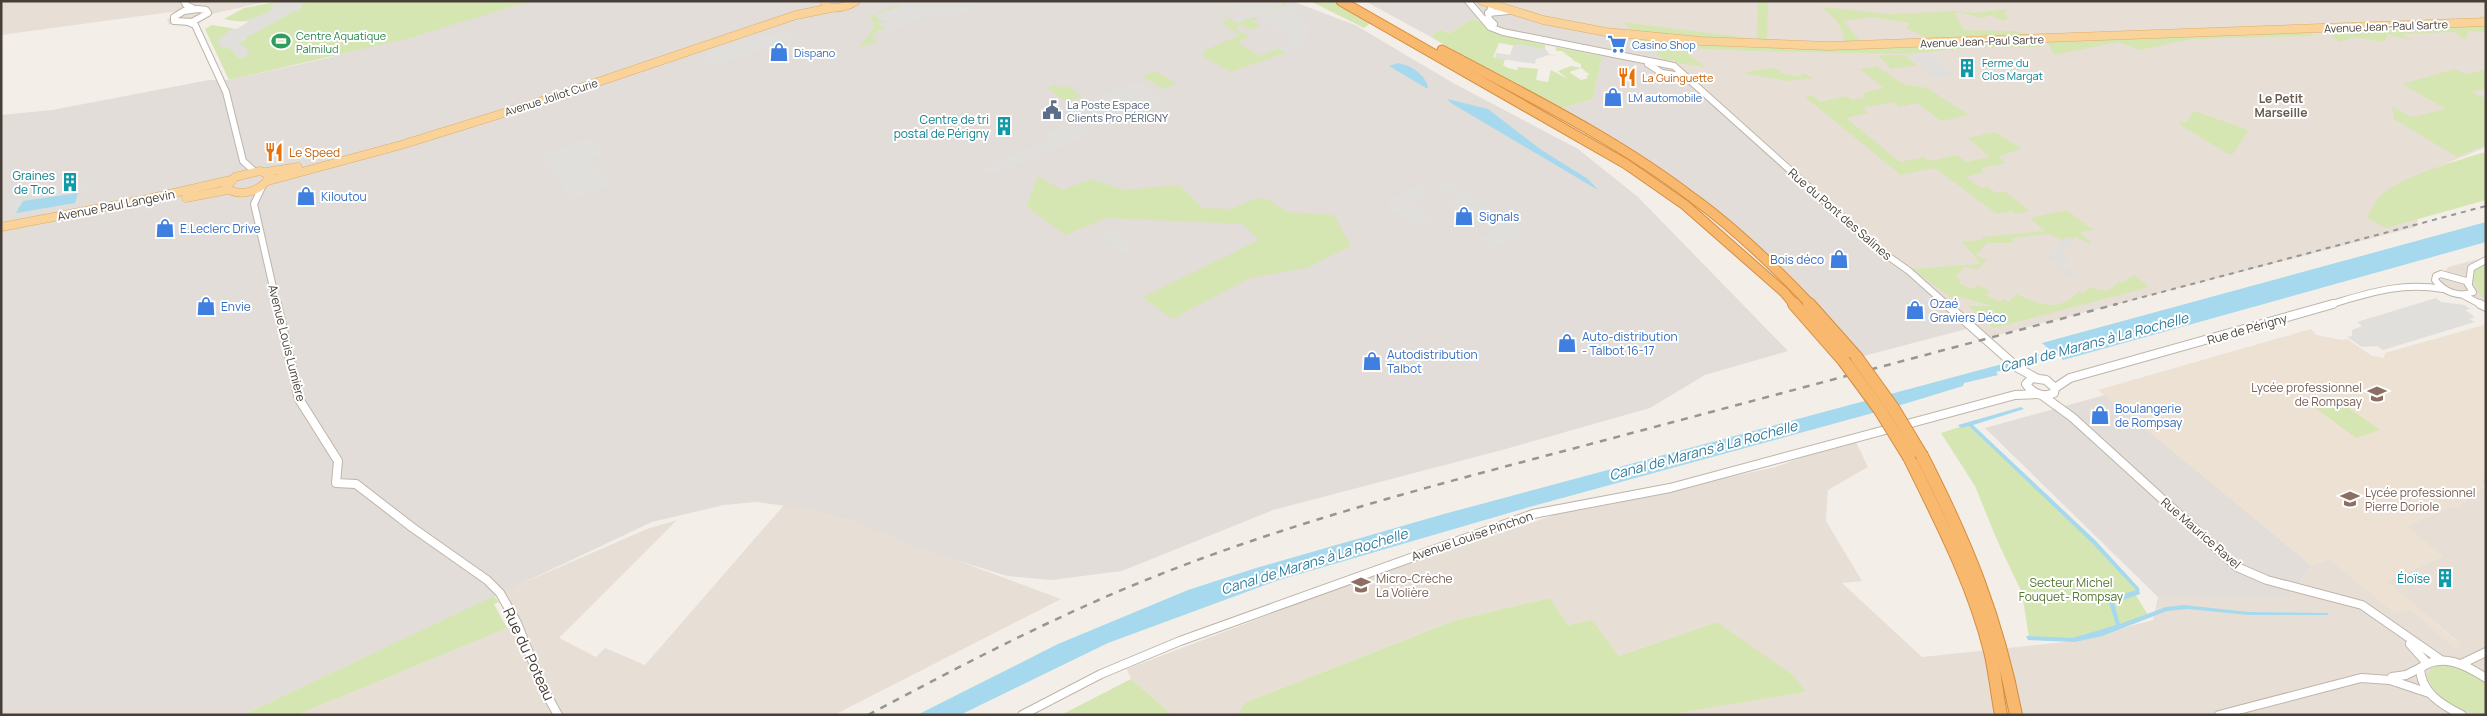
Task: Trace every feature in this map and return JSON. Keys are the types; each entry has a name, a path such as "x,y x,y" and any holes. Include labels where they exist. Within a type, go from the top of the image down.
{"highway":[{"path":"1334,1 1374,20"},
{"path":"1341,1 1626,164 1684,205 1784,292 1844,360 1916,456 1956,523 1984,591 2004,654 2016,715"},
{"path":"1353,1 1634,157 1694,198 1745,240 1794,286 1857,358 1893,408 1916,456 1969,590 1990,650 2001,715"}],"main road":[{"path":"824,1 825,5 832,8"},
{"name":"Avenue Joliot Curie","path":"254,171 266,172 319,162 451,126 824,1"},
{"name":"Avenue Joliot Curie","path":"242,193 265,184 533,104 796,15 846,7 856,1"},
{"name":"Avenue Jean-Paul Sartre","path":"1487,3 1508,11 1556,24 1595,30 1681,40 1775,46 1855,46 2486,22"},
{"name":"Avenue Paul Langevin","path":"1,227 143,200 234,178 254,171"},
{"path":"265,184 270,176 266,172"},
{"path":"234,178 226,186 227,190 242,193"},
{"name":"Avenue Paul Langevin","path":"1,234 227,190"}],"street":[{"name":"Rue du Pont des Salines","path":"1468,1 1494,24 1523,37 1658,66 1672,65 1674,72"},
{"path":"1484,15 1487,3"},
{"path":"1484,15 1481,6 1487,3"},
{"path":"184,6 207,11 206,15 196,23 174,21 176,15 184,6"},
{"path":"1484,15 1508,11"},
{"path":"196,23 226,92 243,160 254,171"},
{"name":"Rue du Pont des Salines","path":"1658,66 1662,73 1674,72 1685,78 1878,249 1909,271 2010,360 2018,368 2027,384"},
{"path":"234,178 243,160"},
{"path":"242,193 254,204 265,184"},
{"name":"Avenue Louis Lumière","path":"254,204 299,398 338,462 336,483 356,484 413,528 486,580 500,593"},
{"path":"2469,283 2471,268 2486,260"},
{"path":"2443,288 2434,280 2438,275 2456,276 2469,283 2473,288 2473,292 2486,302"},
{"name":"Rue de Périgny","path":"2041,395 2055,391 2070,378 2389,288 2419,285 2443,288 2461,294 2486,307"},
{"path":"2461,294 2473,292"},
{"name":"Rue du Pont des Salines","path":"2018,368 2036,378 2046,380 2055,391"},
{"path":"2015,395 2036,378"},
{"name":"Rue Maurice Ravel","path":"2027,384 2072,417 2237,567 2254,577 2365,606 2404,637 2441,660"},
{"name":"Rue Maurice Ravel","path":"2055,391 2072,417"},
{"path":"2015,395 2041,395"},
{"name":"Avenue Louise Pinchon","path":"1022,715 1102,674 1180,641 1533,514 1670,488 1758,466 2015,395"},
{"name":"Rue du Poteau","path":"500,593 517,623 544,690 558,715"},
{"name":"Rue Maurice Ravel","path":"2404,637 2423,665"},
{"path":"2460,664 2486,652"},
{"path":"2389,678 2406,675 2423,665 2441,660 2460,664 2485,676"},
{"path":"2423,665 2419,675 2429,693"},
{"path":"2219,715 2350,679 2371,676 2389,678 2429,693 2448,708 2462,715"}],"shaded area":[{"path":"1,1 269,1 212,14 188,26 169,24 167,20 178,11 1,35"},
{"path":"305,1 298,11 294,11 244,39 239,45 243,45 250,54 240,59 232,49 220,47 220,43 216,43 231,29 235,30 248,22 246,21 269,12 274,3"},
{"path":"531,1 1292,1 1355,25 1455,84 1578,149 1638,197 1788,351 1705,375 1650,408 1502,450 1273,510 1122,571 1051,580 1007,576 933,553 856,523 809,509 756,502 724,505 652,522 243,715 1,715 1,115 52,110 209,80 229,80 328,58"},
{"path":"888,1 980,1 984,5 950,17 943,12 879,34 876,32 885,29 878,24 889,20 882,21 874,15 904,5"},
{"path":"1231,1 1281,1 1284,3 1256,16 1288,4 1308,22 1309,34 1304,43 1286,53 1279,48 1295,41 1255,16 1238,23 1233,20 1247,13 1234,6 1236,5"},
{"path":"1365,1 1492,1 1490,7 1638,38 1666,61 1678,65 1681,72 1690,77 1974,327 1860,357 1720,215 1557,110 1593,99 1602,56 1508,36 1475,19 1470,20 1450,33 1439,29 1431,37"},
{"path":"1492,1 2486,1 2486,147 2438,167 2415,227 1986,338 1690,77 1666,61 1638,38 1606,34"},
{"path":"790,33 797,38 711,66 705,61 706,56 710,52 760,36"},
{"path":"1516,44 1536,47 1536,49 1545,48 1549,54 1558,56 1549,55 1536,59 1535,64 1495,58 1496,53 1510,55 1513,46"},
{"path":"1932,54 1955,74 1954,76 1932,78 1910,55"},
{"path":"1136,81 1153,93 1093,118 1076,106"},
{"path":"1157,93 1162,99 1161,103 1110,125 1103,126 1092,120"},
{"path":"1080,120 1091,134 998,173 986,173 981,169 1053,139 1047,134"},
{"path":"589,138 604,154 589,160 611,185 572,199 539,156"},
{"path":"90,181 89,190 23,201 16,213 1,215 1,195"},
{"path":"1447,182 1525,230 1521,232 1525,235 1494,248 1479,239 1495,230 1458,208 1454,210 1447,205 1458,199 1441,188 1410,204 1434,220 1420,227 1387,206 1391,204 1387,202 1420,185 1429,191"},
{"path":"1111,232 1131,248 1123,254 1103,238"},
{"path":"2066,237 2073,240 2061,254 2069,258 2063,266 2076,271 2070,278 2056,272 2062,265 2047,258"},
{"path":"2486,257 2486,312 2439,283 2448,267"},
{"path":"2436,298 2441,302 2465,305 2470,309 2465,310 2475,317 2469,319 2475,322 2383,350 2377,346 2362,347 2347,337 2352,336 2352,330 2362,326 2357,322"},
{"name":"Lycée professionnel Pierre Doriole","path":"2486,320 2486,476 2480,481 2485,486 2455,508 2452,506 2406,526 2442,557 2387,581 2462,646 2454,648 2410,609 2395,613 2330,559 2311,565 2098,390 2311,329 2316,335 2341,340 2347,339 2372,356 2384,358 2385,353 2484,325"},
{"path":"2105,395 2311,565 2289,597 2158,597 1985,428"},
{"path":"1854,438 1868,467 1828,490 1826,521 1862,581 1842,583 1922,657 2075,641 2153,620 2158,597 2289,597 2311,565 2330,559 2395,613 2410,609 2462,645 2386,581 2442,557 2406,526 2452,506 2455,508 2485,486 2480,481 2486,476 2486,715 1667,715 1806,692 1717,622 1619,656 1592,620 1568,625 1550,598 1456,620 1246,702 1237,715 1172,715 1131,679 1127,669 1341,587 1554,515 1776,467"},
{"path":"784,505 809,509 856,523 1061,599 834,715 297,715 511,626 500,593 647,529 677,520 559,638 596,657 605,648 645,665"}],"green space":[{"path":"305,1 531,1 406,39 229,80 205,29 212,25 237,29 217,43 220,42 220,46 232,49 239,58 247,52 238,45 250,34 294,11 298,11"},
{"path":"1285,1 1286,5 1252,21 1260,26 1250,30 1241,25 1235,28 1249,37 1237,42 1260,56 1279,48 1286,53 1230,72 1203,56 1203,51 1240,35 1222,23 1229,20 1216,12 1238,23 1260,15 1258,13 1266,9 1268,11 1282,5 1280,3"},
{"path":"1310,1 1341,1 1374,20 1364,28"},
{"path":"1758,1 1768,1 1767,42 1757,42"},
{"path":"278,3 272,10 260,18 246,21 224,19 244,8"},
{"path":"894,6 901,6 875,15 882,21 889,20 879,24 885,29 877,33 879,34 874,33 872,37 874,38 870,39 879,41 859,48 875,26 870,16"},
{"path":"1821,7 1890,14 1958,11 1975,13 2007,9 2005,12 2008,18 2004,21 1997,19 1993,15 1981,18 1959,12 1955,15 1964,30 2014,31 2039,36 2308,31 2313,36 2192,39 2140,50 2118,42 2054,55 2048,42 2040,43 2040,47 1966,48 1908,54 1690,48 1689,55 1705,67 1677,63 1675,60 1664,60 1622,22 1749,38 1748,44 1845,45 1842,32 1835,19","holes":["1871,17 1910,23 1906,29 1916,32 1930,42 1864,45 1843,21"]},
{"path":"2486,16 2486,32 2469,31 2465,40 2454,32 2402,34 2413,41 2388,34 2384,42 2355,37 2340,42 2329,34 2370,32 2364,27 2485,22 2480,17"},
{"path":"1475,19 1508,36 1545,45 1545,48 1536,49 1499,43 1493,57 1505,59 1503,65 1508,68 1517,70 1518,67 1538,69 1536,80 1548,82 1551,70 1568,79 1558,71 1571,66 1581,68 1581,64 1572,60 1574,60 1562,51 1556,51 1556,47 1602,56 1593,99 1557,110 1431,37 1439,29 1450,33 1470,20","holes":["1581,68 1590,75 1586,76 1588,78 1581,80 1569,72"]},
{"path":"1878,55 1904,55 1917,65 1891,69"},
{"path":"1876,66 1903,84 1927,88 1969,115 1941,121 1917,103 1899,107 1894,102 1863,108 1868,113 1846,118 1900,162 1924,157 1929,161 1957,155 1966,162 1990,157 1968,138 1995,132 2022,149 1999,156 2005,163 1981,168 1984,172 1966,177 1981,188 1988,187 1996,193 2004,191 2030,211 2016,214 2012,211 1997,214 1935,168 1901,175 1805,97 1812,95 1820,102 1847,96 1852,100 1866,97 1862,93 1884,88 1860,69"},
{"path":"1770,68 1780,70 1780,73 1801,77 1801,73 1814,78 1789,81 1742,73"},
{"path":"2455,69 2465,74 2486,70 2486,88 2472,92 2486,99 2486,145 2457,157 2394,119 2392,107 2412,117 2446,109 2402,84"},
{"path":"1156,71 1176,84 1163,89 1142,76"},
{"path":"1056,85 1061,88 1067,86 1082,96 1071,100 1064,100 1048,88"},
{"path":"2194,111 2249,130 2233,154 2228,154 2179,124 2179,121 2186,123"},
{"path":"2486,152 2486,200 2386,228 2367,218 2379,197 2402,181 2431,169"},
{"path":"1038,176 1062,190 1091,179 1124,190 1179,185 1203,208 1231,209 1257,198 1269,200 1287,212 1334,215 1351,246 1306,268 1250,278 1172,319 1143,297 1259,240 1242,224 1107,218 1065,235 1032,211 1027,205"},
{"path":"209,189 212,191 1,232 1,230"},
{"path":"2067,210 2093,230 2079,232 2091,242 2090,244 2075,236 2073,240 2066,237 2063,240 2049,234 2011,238 2014,243 1987,243 1976,255 1987,260 1978,269 1964,267 1955,277 1961,280 1958,283 1972,289 1977,285 1990,290 1986,295 2000,302 2003,299 2009,302 2016,294 2041,304 2049,305 2057,305 2064,302 2072,298 2079,291 2083,293 2090,287 2099,290 2112,288 2119,281 2122,283 2134,275 2149,287 1994,328 1968,306 1992,306 1960,297 1952,298 1911,269 1981,264 1962,242 1981,240 1982,237 2045,231 2030,218"},
{"path":"2486,266 2486,300 2478,290 2472,275 2475,270"},
{"path":"2333,397 2380,430 2356,438 2310,404"},
{"name":"Secteur Michel Fouquet- Rompsay","path":"1969,424 2095,543 2136,588 2135,594 2148,615 2102,636 2086,636 2074,640 2029,638 2022,593 1997,540 1975,486 1941,433"},
{"path":"494,596 499,602 494,604 507,628 297,715 243,715"},
{"path":"1550,598 1568,625 1592,620 1619,656 1717,622 1794,676 1806,692 1667,715 1237,715 1246,702 1456,620"},
{"path":"2442,665 2463,669 2486,683 2486,714 2459,708 2450,704 2436,692 2427,676 2433,668"},
{"path":"1131,679 1172,715 1061,715"}],"water":[{"path":"1399,63 1408,66 1422,75 1428,89 1389,66"},
{"path":"1447,99 1488,109 1540,149 1588,179 1598,190 1451,103"},
{"path":"78,193 75,203 16,213 23,201"},
{"name":"Canal de Marans à La Rochelle","path":"2486,222 2486,242 2063,360 2057,355 1996,372 1998,375 1964,383 1963,386 1891,408 1533,506 1279,580 1108,643 960,715 917,715 1058,644 1188,590 1256,568 1444,514 2051,351 2042,343"},
{"path":"2021,407 2024,409 1973,425 2095,540 2139,588 2140,594 2114,603 2120,624 2166,607 2184,605 2249,612 2327,613 2329,615 2248,615 2188,609 2167,611 2102,636 2075,642 2028,640 2026,636 2073,638 2116,625 2108,599 2136,590 2092,543 1969,426 1961,428 1958,425"}],"railway":[{"path":"2113,305 2486,206"},
{"path":"868,715 976,659 1123,589 1269,535 1433,486 2117,304"}],"place":[{"name":"Centre Aquatique Palmilud","path":"281,41"},
{"name":"Casino Shop","path":"1617,44"},
{"name":"Dispano","path":"779,52"},
{"name":"Ferme du Clos Margat","path":"1967,68"},
{"name":"La Guinguette","path":"1627,77"},
{"name":"LM automobile","path":"1613,97"},
{"name":"La Poste Espace Clients Pro PÉRIGNY","path":"1052,110"},
{"name":"Centre de tri postal de Périgny","path":"1004,126"},
{"name":"Le Speed","path":"274,152"},
{"name":"Graines de Troc","path":"70,182"},
{"name":"Kiloutou","path":"306,196"},
{"name":"Signals","path":"1464,216"},
{"name":"E.Leclerc Drive","path":"165,228"},
{"name":"Bois déco","path":"1839,259"},
{"name":"Envie","path":"206,306"},
{"name":"Ozaé Graviers Déco","path":"1915,310"},
{"name":"Auto-distribution - Talbot 16-17","path":"1567,343"},
{"name":"Autodistribution Talbot","path":"1372,361"},
{"name":"Lycée professionnel de Rompsay","path":"2377,394"},
{"name":"Boulangerie de Rompsay","path":"2100,415"},
{"name":"Lycée professionnel Pierre Doriole","path":"2350,499"},
{"name":"Éloïse","path":"2445,578"},
{"name":"Micro-Crèche La Volière","path":"1361,585"}],"district":[{"name":"Le Petit Marseille","path":"2281,105"}]}
